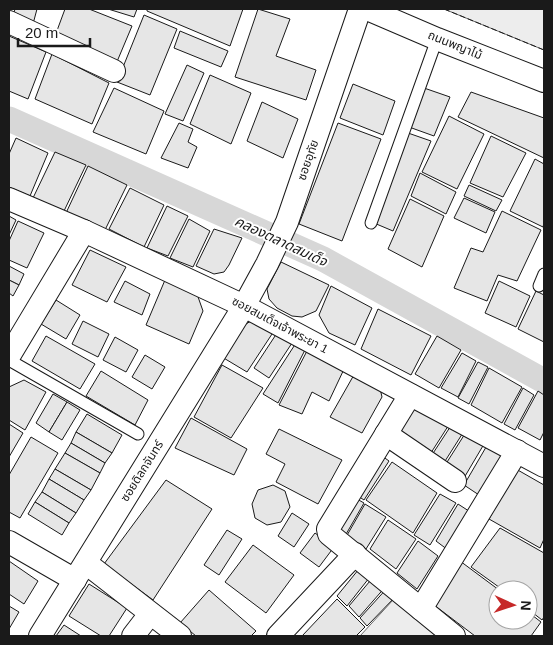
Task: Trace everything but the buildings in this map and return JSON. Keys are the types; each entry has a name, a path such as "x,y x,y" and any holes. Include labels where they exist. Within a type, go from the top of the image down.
{"street":[{"name":"ซอยอุทัย","path":"244,306 267,264 286,222 360,9"},
{"name":"ถนนพญาไม้","path":"367,9 544,81"},
{"path":"9,22 114,71"},
{"name":"ซอยสมเด็จเจ้าพระยา 1","path":"9,199 244,306 544,466"},
{"path":"9,356 84,232"},
{"name":"ซอยดิลกจันทร์","path":"40,636 244,306"},
{"path":"410,395 328,528 329,534 454,636"},
{"path":"386,434 455,481"},
{"path":"421,609 517,451"},
{"path":"9,542 80,572 150,614 180,636"},
{"path":"278,636 355,554"},
{"path":"133,636 150,614"}],"lane":[{"path":"371,223 438,39"},
{"path":"539,286 544,274"},
{"path":"9,360 138,434"}],"shaded area":[{"path":"444,9 544,9 544,50"},
{"path":"393,600 436,636 360,636"}],"waterway":[{"name":"คลองตลาดสมเด็จ","path":"9,119 323,259 544,381"}],"fence":[{"path":"444,9 544,50"}]}
